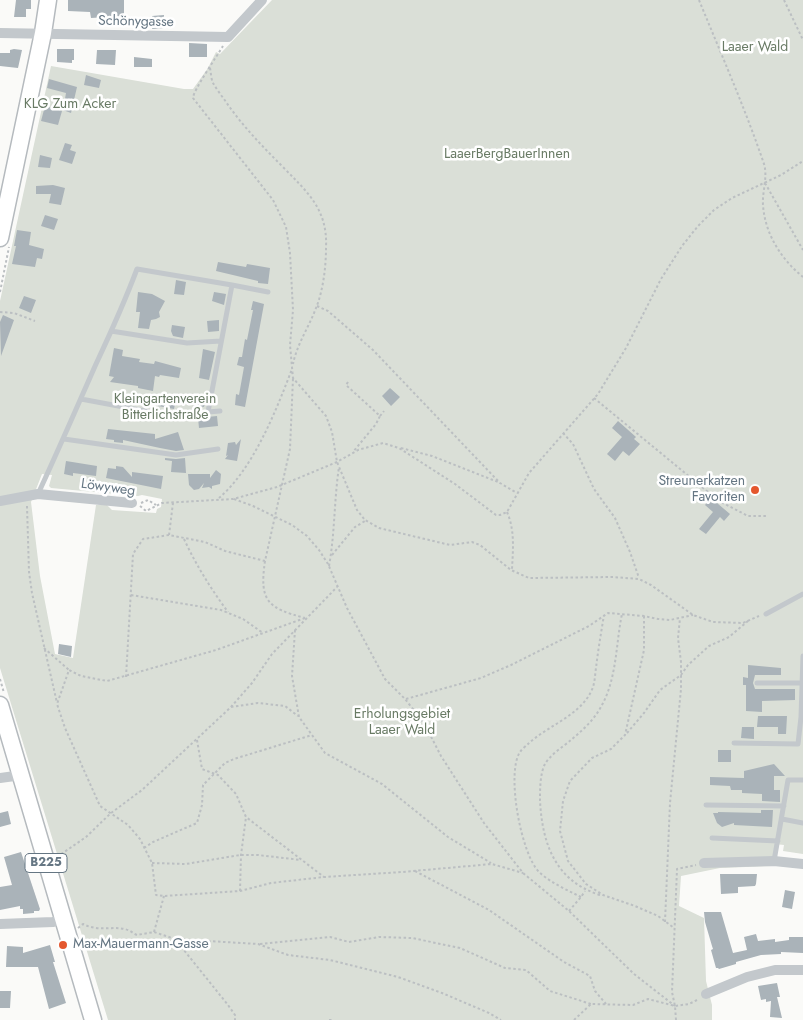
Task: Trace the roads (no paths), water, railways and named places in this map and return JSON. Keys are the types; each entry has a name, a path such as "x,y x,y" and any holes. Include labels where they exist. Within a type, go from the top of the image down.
{"main road":[{"path":"5,241 8,175 44,33 48,0"},
{"name":"B225","path":"0,705 93,1020"}],"street":[{"name":"Schönygasse","path":"0,33 44,33 226,41 262,0"},
{"name":"Löwyweg","path":"0,501 38,494 135,504"},
{"path":"0,778 22,775"},
{"path":"704,863 774,860 803,864"},
{"path":"0,924 53,922 62,919"},
{"path":"706,994 746,977 775,970 803,970"}],"lane":[{"path":"38,494 126,299 137,268 268,292"},
{"path":"208,412 232,285"},
{"path":"111,331 187,343 221,341"},
{"path":"81,399 177,416 220,411"},
{"path":"64,438 176,455 218,449"},
{"path":"766,614 803,594"},
{"path":"734,743 798,744 802,717 801,683 803,656"},
{"path":"758,683 801,683"},
{"path":"774,860 788,780 803,780"},
{"path":"706,804 784,806"},
{"path":"782,819 803,823"},
{"path":"712,838 778,841"}],"place":[{"name":"Streunerkatzen Favoriten","path":"755,490"},
{"name":"Max-Mauermann-Gasse","path":"63,945"}],"park label":[{"name":"Laaer Wald","path":"755,48"},
{"name":"KLG Zum Acker","path":"70,105"},
{"name":"LaaerBergBauerInnen","path":"507,155"},
{"name":"Kleingartenverein Bitterlichstraße","path":"165,408"},
{"name":"Erholungsgebiet Laaer Wald","path":"402,724"}]}
